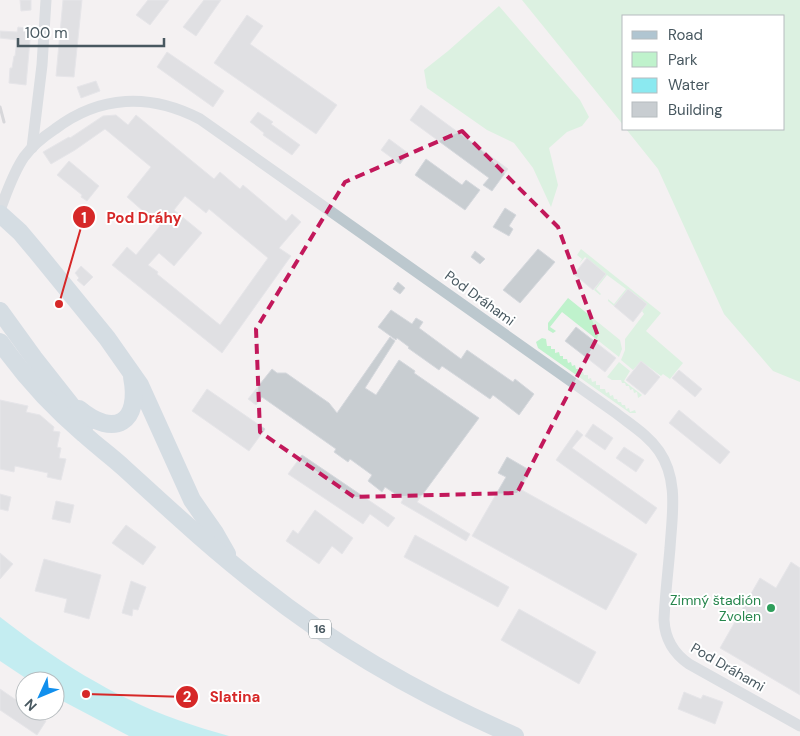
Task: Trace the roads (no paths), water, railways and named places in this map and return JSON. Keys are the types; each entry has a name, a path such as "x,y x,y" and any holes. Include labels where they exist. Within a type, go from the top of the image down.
{"main road":[{"path":"0,214 20,232 36,251 107,338 140,385 192,500 215,533 233,565"},
{"name":"16","path":"0,311 64,396 115,459"},
{"name":"16","path":"0,342 15,363 46,398 83,434 115,459 233,565 294,612 373,663 442,702 515,736"},
{"path":"64,396 93,420 115,424 126,417 133,406 135,391 131,374"}],"street":[{"path":"32,148 42,65 46,0"},
{"name":"Pod Dráhami","path":"0,210 23,158 40,140 85,110 114,102 146,103 184,111 217,131 636,428 653,444 660,452 672,484 673,511 664,620 669,642 678,655 689,664 800,726"}],"water":[{"path":"0,617 41,648 85,676 130,700 154,711 229,736 129,736 65,702 65,671 15,671 0,661"}],"railway":[{"path":"0,107 4,122"}],"place":[{"name":"Pod Dráhy","path":"59,304"},
{"name":"Zimný štadión Zvolen","path":"771,608"},
{"name":"Slatina","path":"86,694"}]}
